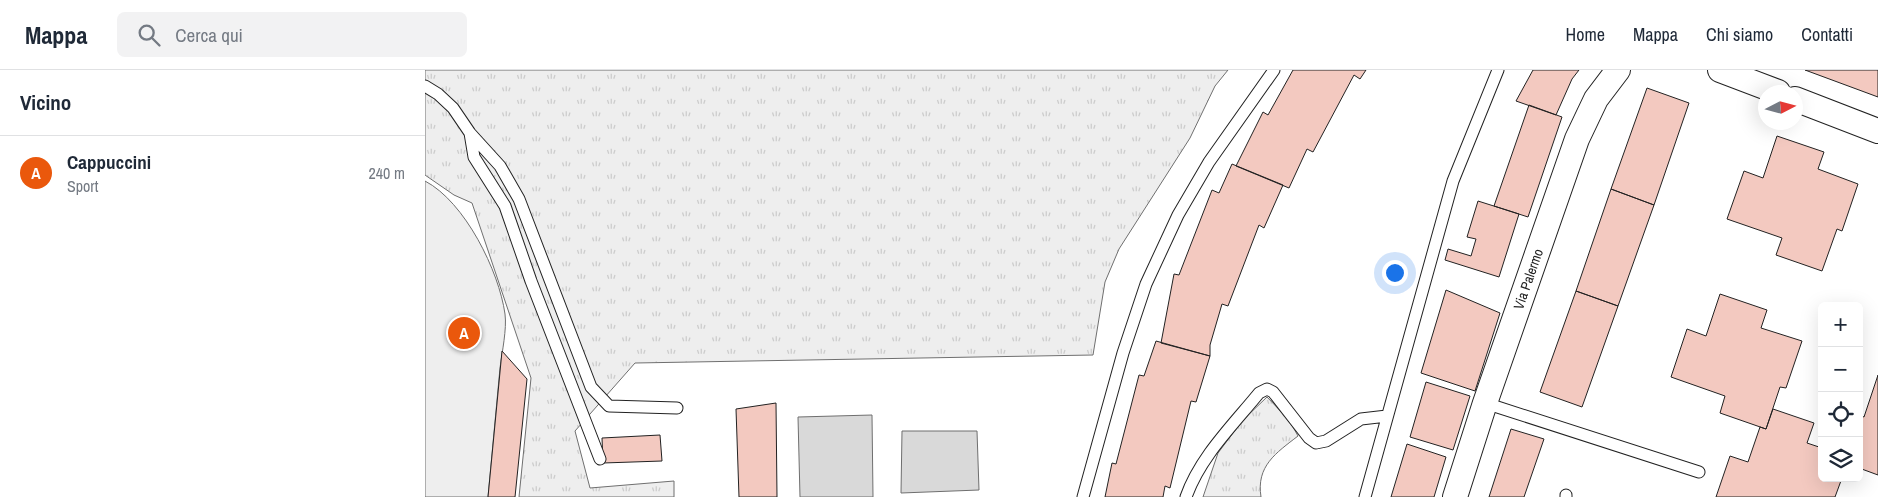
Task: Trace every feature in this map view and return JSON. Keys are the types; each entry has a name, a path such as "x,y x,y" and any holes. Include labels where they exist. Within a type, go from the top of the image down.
{"street":[{"name":"Via Palermo","path":"1455,497 1485,403 1577,139 1596,99 1619,70"},
{"path":"1720,70 1748,77 1764,85"},
{"path":"1803,102 1878,130"}],"lane":[{"path":"1083,497 1123,353 1146,284 1178,215 1209,162 1274,70"},
{"path":"1365,497 1453,181 1498,70"},
{"path":"425,86 438,94 453,108 471,133 500,166 519,200 591,387 609,406 677,408"},
{"path":"471,133 474,157 505,206 531,281 600,459"},
{"path":"1186,497 1190,485 1210,452 1259,393 1267,389 1273,392 1309,438 1316,443 1326,441 1361,419 1387,416"},
{"path":"1485,403 1699,472"}],"green space":[{"path":"425,70 1228,70 1215,86 1190,138 1119,249 1105,282 1093,355 635,363 575,431 590,488 674,481 674,497 519,497 531,378 472,203 454,195 425,175"},
{"path":"425,181 440,191 454,205 478,239 496,278 505,314 505,333 488,497 425,497"},
{"path":"1267,397 1289,420 1298,436 1269,461 1260,486 1261,497 1203,497 1218,453 1242,421"}],"shaded area":[{"path":"872,415 873,497 800,497 798,417"},
{"path":"902,431 977,431 979,490 901,493"}],"building":[{"path":"1293,70 1366,70 1360,79 1354,75 1313,152 1307,149 1289,188 1236,166 1263,112 1268,115"},
{"path":"1533,70 1579,70 1572,79 1556,115 1516,101"},
{"path":"1805,70 1878,70 1878,97"},
{"path":"1647,88 1689,103 1654,205 1611,189"},
{"path":"1529,105 1562,117 1528,217 1494,206"},
{"path":"1777,136 1824,152 1818,169 1858,184 1842,231 1837,229 1822,271 1776,255 1782,238 1727,219 1744,171 1763,178"},
{"path":"1232,164 1283,185 1264,228 1259,225 1228,306 1222,304 1210,345 1210,356 1161,343 1174,274 1179,275 1212,190 1219,193"},
{"path":"1611,189 1654,205 1618,306 1576,291"},
{"path":"1478,201 1519,214 1499,277 1445,260 1448,249 1471,256 1476,239 1467,237"},
{"path":"1446,290 1500,313 1475,391 1421,373"},
{"path":"1576,291 1618,306 1582,407 1540,392"},
{"path":"1720,294 1767,310 1761,328 1802,341 1786,388 1780,387 1766,429 1720,413 1725,396 1671,377 1687,329 1706,336"},
{"path":"1156,341 1210,356 1196,402 1191,401 1170,488 1165,486 1163,497 1105,497 1112,463 1116,464 1139,375 1144,376"},
{"path":"502,351 527,379 515,497 488,497"},
{"path":"1878,375 1878,475 1863,469 1864,417"},
{"path":"1426,382 1470,396 1453,450 1410,437"},
{"path":"776,403 777,497 739,497 736,409"},
{"path":"1773,409 1814,423 1807,443 1818,447 1818,482 1841,482 1835,497 1716,497 1730,456 1748,462 1760,427 1766,429"},
{"path":"1511,429 1544,439 1524,497 1489,497"},
{"path":"660,435 662,461 603,463 602,438"},
{"path":"1407,444 1446,457 1434,497 1391,497"}],"place":[{"name":"Cappuccini","path":"464,333"}]}
